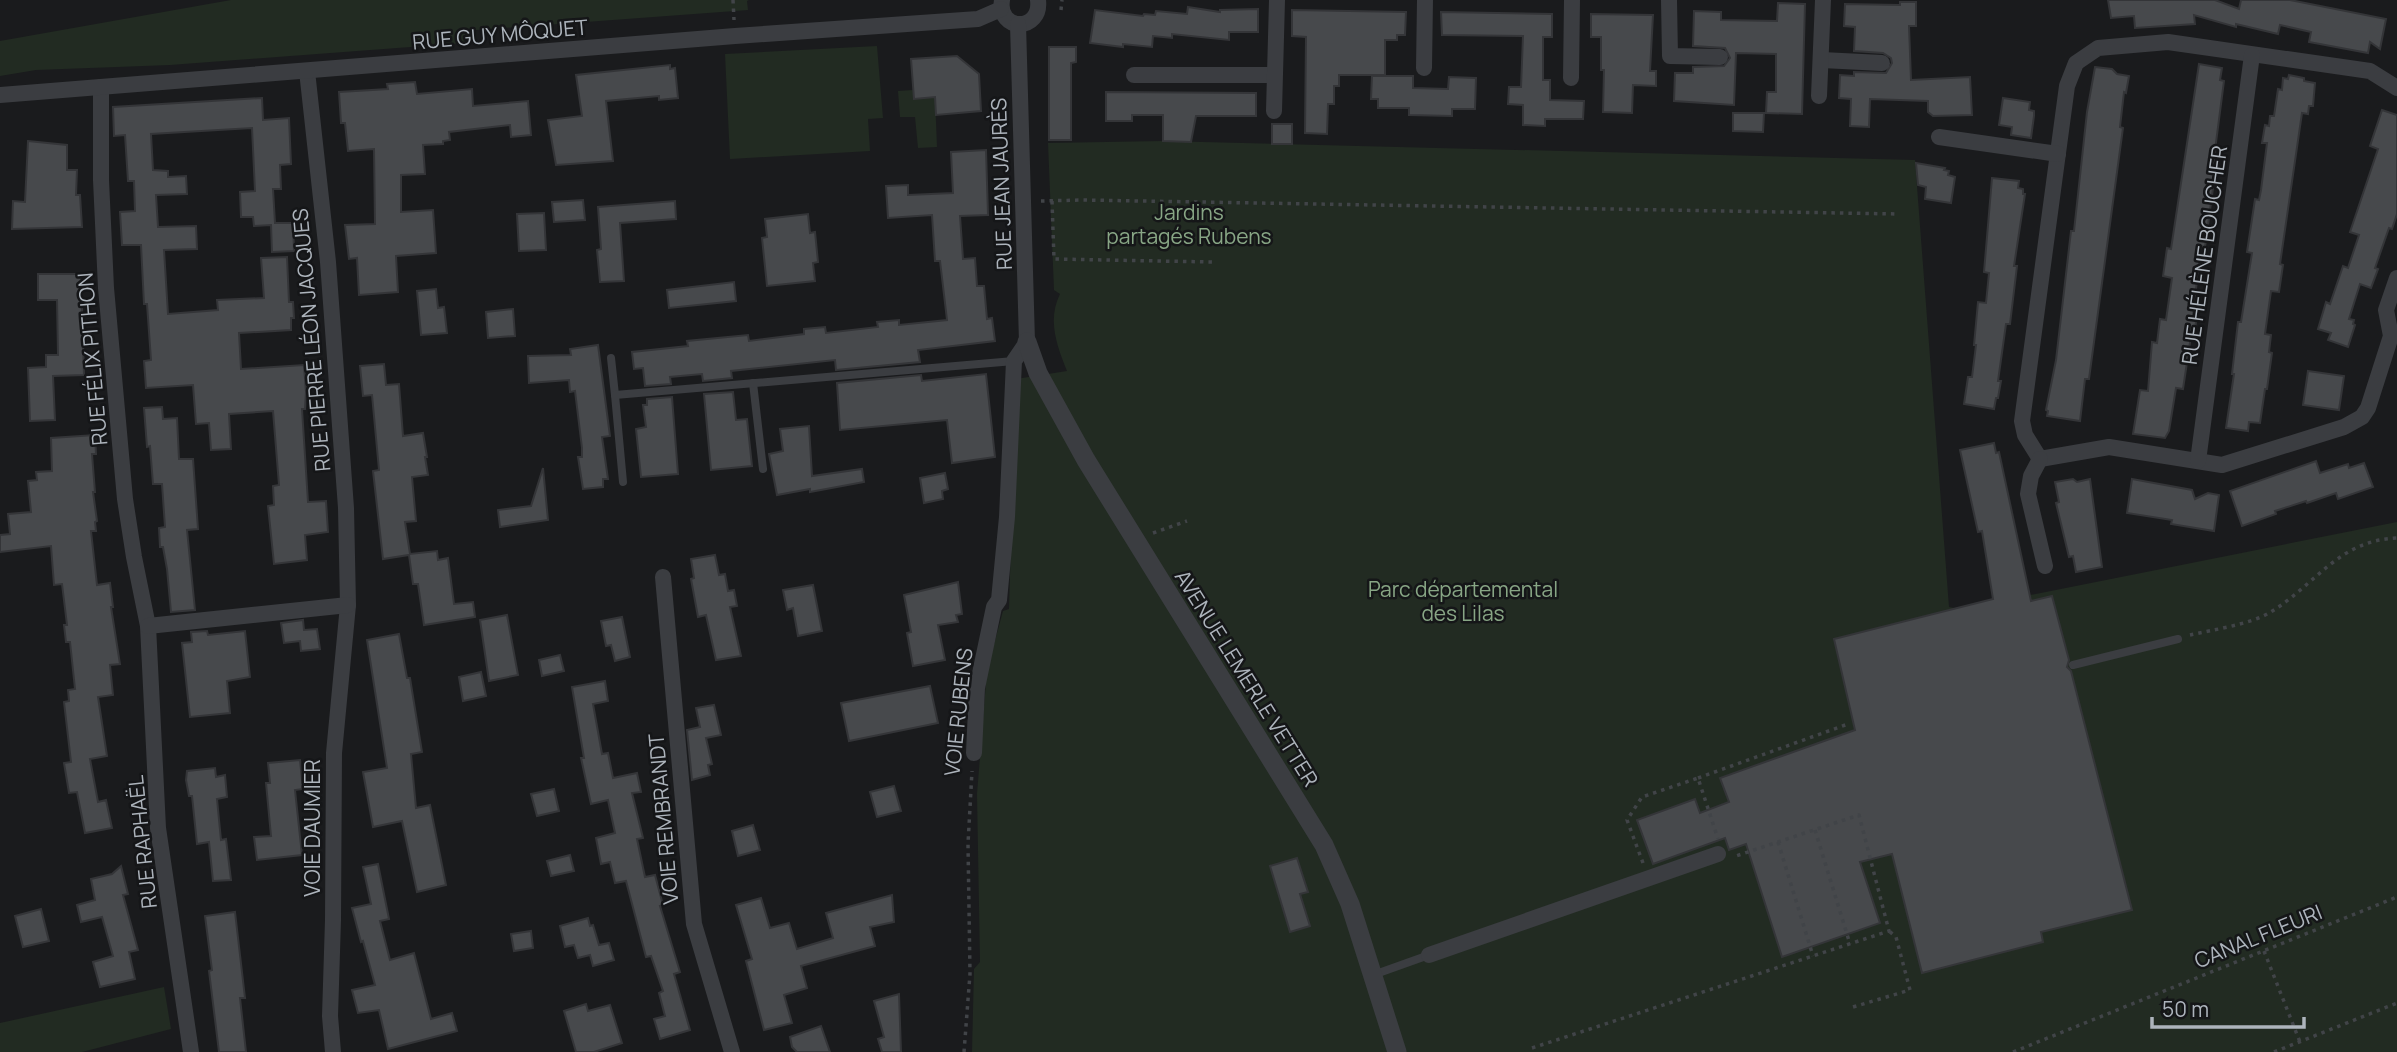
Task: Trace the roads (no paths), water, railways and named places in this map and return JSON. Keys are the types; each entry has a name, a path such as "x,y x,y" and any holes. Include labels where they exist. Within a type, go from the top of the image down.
{"street":[{"path":"1002,5 1007,19 1024,24 1034,18 1039,7 1038,0"},
{"path":"1274,111 1276,0"},
{"path":"1424,68 1425,0"},
{"path":"1571,78 1572,0"},
{"path":"1670,0 1670,56 1720,57"},
{"path":"1819,96 1823,0"},
{"name":"RUE GUY MÔQUET","path":"0,95 978,19 1002,5"},
{"name":"RUE JEAN JAURÈS","path":"1018,24 1027,342"},
{"path":"2040,458 2025,435 2022,421 2067,86 2076,64 2098,48 2168,43 2370,71 2397,88"},
{"name":"RUE HÉLÈNE BOUCHER","path":"2198,461 2252,55"},
{"path":"1822,60 1882,62"},
{"name":"RUE PIERRE LÉON JACQUES","path":"307,71 328,267 346,509 348,605"},
{"path":"1134,75 1274,75"},
{"name":"RUE FÉLIX PITHON","path":"101,87 106,288 128,527 148,626"},
{"path":"1940,137 2058,154"},
{"path":"2040,458 2109,447 2222,465 2344,427 2362,417 2368,408 2394,337 2386,310 2397,278"},
{"path":"1014,361 1027,342"},
{"name":"AVENUE LEMERLE VETTER","path":"1027,342 1038,373 1086,460 1324,845 1350,904 1397,1052"},
{"name":"VOIE RUBENS","path":"974,753 977,688 994,607 999,600 1007,517 1014,361"},
{"path":"2040,458 2031,477 2028,494 2045,566"},
{"name":"VOIE REMBRANDT","path":"663,578 694,924 732,1052"},
{"path":"148,626 348,605"},
{"name":"VOIE DAUMIER","path":"333,1052 330,1016 334,753 348,605"},
{"name":"RUE RAPHAËL","path":"148,626 159,828 191,1052"},
{"path":"1429,955 1718,854"}],"lane":[{"path":"611,358 623,482"},
{"path":"614,395 1014,361"},
{"path":"753,383 763,469"},
{"path":"2073,665 2178,639"},
{"path":"1373,975 1429,955"}],"park label":[{"name":"Jardins partagés Rubens","path":"1189,224"},
{"name":"Parc départemental des Lilas","path":"1463,601"}]}
